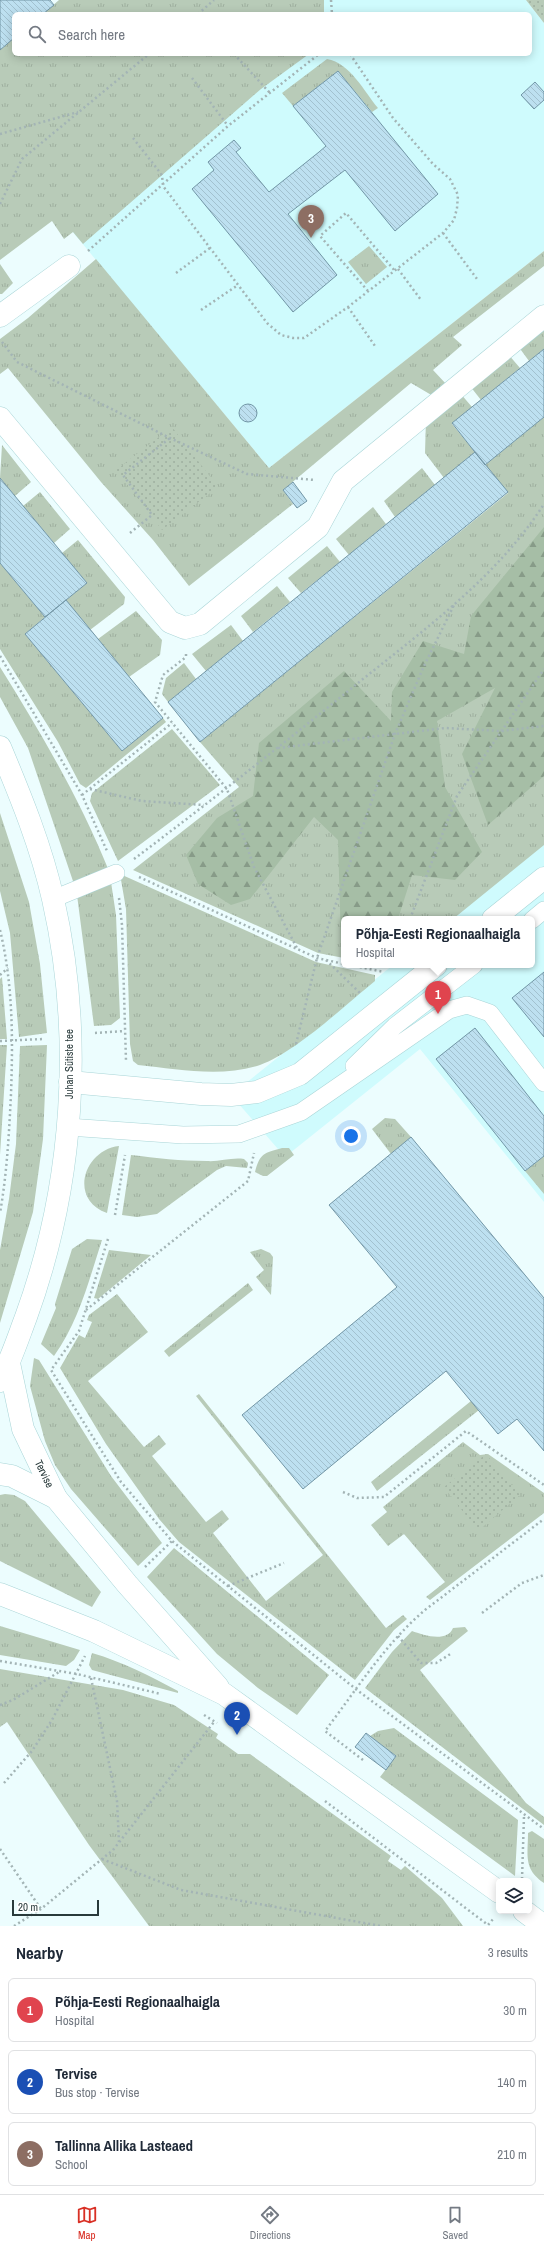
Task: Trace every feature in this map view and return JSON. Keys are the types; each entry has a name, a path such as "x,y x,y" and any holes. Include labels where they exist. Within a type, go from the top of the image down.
{"street":[{"path":"0,316 69,266"},
{"path":"0,418 170,622 185,628 200,624 318,527 342,481 544,316"},
{"name":"Juhan Sütiste tee","path":"0,747 30,818 53,899 66,974 70,1036 68,1127 64,1168 54,1221 38,1282 5,1372"},
{"path":"497,916 544,878"},
{"path":"70,1082 208,1094 231,1095 257,1092 300,1074 432,968"},
{"name":"Tervise","path":"5,1372 22,1429 56,1498 127,1584 224,1694"},
{"path":"0,1474 12,1476 56,1498"},
{"name":"Tervise","path":"0,1594 94,1631 224,1694 496,1890"},
{"path":"528,1914 544,1926"}],"lane":[{"path":"53,899 118,871"},
{"path":"535,918 544,910"},
{"path":"321,1099 395,1026 470,968"},
{"path":"68,1127 183,1135 239,1134 301,1112 449,1010 467,1005 490,1013 544,1083"}],"path":[{"path":"200,12 214,0"},
{"path":"331,0 332,12"},
{"path":"0,204 22,159 147,56"},
{"path":"236,56 270,93"},
{"path":"69,266 163,186 228,126 316,56"},
{"path":"133,138 162,175 163,186 267,323 281,335 293,338 304,338 348,307 443,233 454,220 457,208 458,195 450,179 433,164 394,118 351,56"},
{"path":"192,78 228,126"},
{"path":"0,134 79,112"},
{"path":"368,291 320,236 346,213 395,271"},
{"path":"443,233 477,279"},
{"path":"176,273 210,248"},
{"path":"398,269 421,300"},
{"path":"201,310 238,285"},
{"path":"348,307 376,346"},
{"path":"0,340 17,362 170,438 247,474 297,479"},
{"path":"110,549 152,515 123,475 170,438"},
{"path":"118,871 227,789 455,603 500,562 527,530 544,504"},
{"path":"294,1051 317,958 395,734 424,666 455,603"},
{"path":"185,628 186,657 163,675 155,702 227,789 254,867 296,948"},
{"path":"0,656 82,795 118,871 122,925 126,1068"},
{"path":"411,916 457,796 544,669"},
{"path":"82,795 172,722"},
{"path":"277,748 445,728 501,731 544,726"},
{"path":"90,789 142,801 205,805"},
{"path":"118,871 317,958 341,963"},
{"path":"0,930 8,968 13,1042 6,1178 0,1213"},
{"path":"326,960 363,996"},
{"path":"0,975 8,968"},
{"path":"364,968 392,974"},
{"path":"93,1034 125,1031"},
{"path":"0,1041 13,1042 46,1038"},
{"path":"115,1216 125,1150"},
{"path":"86,1310 248,1181 255,1151"},
{"path":"108,1239 79,1331 51,1370 121,1482 172,1541 357,1690 544,1830"},
{"path":"343,1492 357,1498 384,1497 466,1431 544,1485"},
{"path":"368,1763 325,1731 357,1690 384,1650 398,1636 425,1610 544,1519"},
{"path":"143,1570 172,1541"},
{"path":"228,1586 284,1563"},
{"path":"482,1613 522,1584 544,1575"},
{"path":"398,1636 421,1663 436,1663 452,1653"},
{"path":"4,1783 32,1751 52,1720 87,1652"},
{"path":"0,1661 77,1674 168,1696"},
{"path":"0,1705 13,1700 59,1671"},
{"path":"91,1678 117,1800 119,1842"},
{"path":"202,1714 220,1725"},
{"path":"14,1926 41,1909 102,1859 119,1842 214,1722"},
{"path":"320,1797 488,1926 494,1917"},
{"path":"522,1878 524,1816"},
{"path":"0,1849 41,1909"},
{"path":"102,1859 181,1890 381,1926"}],"shaded area":[{"path":"248,0 526,0 544,23 544,251 269,468 27,177 178,56 532,56 532,12 233,12"},
{"path":"544,844 544,1202 420,1049 285,1157 231,1095 389,968 535,968 535,916 454,916"}],"green space":[{"path":"59,0 324,0 324,12 45,12"},
{"path":"526,0 544,0 544,23"},
{"path":"12,40 12,56 306,56 261,89 83,244 73,232 64,239 52,221 0,260 0,50"},
{"path":"327,59 343,66 350,72 378,108 372,112 338,71 293,106 282,93"},
{"path":"369,246 387,267 366,284 348,262"},
{"path":"544,251 544,266 453,337 462,345 433,370 447,385 433,396 411,383 283,490 293,504 189,586 153,540 101,482 8,368 0,374 0,339 28,318 96,259 269,468"},
{"path":"0,264 13,283 2,294 0,294"},
{"path":"544,324 544,349 529,361 518,346"},
{"path":"508,354 520,368 481,400 470,386"},
{"path":"460,393 472,407 452,424 475,452 444,478 425,453 426,419"},
{"path":"544,417 544,845 457,916 341,916 341,957 318,953 133,870 239,787 200,742 508,493 485,465"},
{"path":"172,427 218,487 162,530 116,470"},
{"path":"2,445 31,482 15,496 0,478"},
{"path":"422,468 435,485 395,517 384,501"},
{"path":"40,492 70,529 54,543 23,506"},
{"path":"373,507 386,524 349,555 336,539"},
{"path":"544,527 544,776 488,825 462,754 495,688 437,721 445,787 482,852 455,880 412,875 399,916 341,916 341,945 338,840 314,817 250,899 231,905 198,884 186,855 217,818 253,796 259,743 344,671 391,721 392,692 423,641 464,654 471,616"},
{"path":"78,540 125,597 124,604 90,630 66,600 87,583 62,553"},
{"path":"327,546 340,562 301,593 288,578"},
{"path":"0,563 45,617 25,634 122,751 163,718 166,722 86,788 80,784 58,742 0,649"},
{"path":"277,586 290,602 253,632 241,616"},
{"path":"136,611 162,640 160,655 129,677 98,639"},
{"path":"231,625 243,641 206,671 192,654"},
{"path":"184,663 196,679 168,702 162,694 166,678"},
{"path":"0,667 73,792 109,871 75,887 28,748 0,697"},
{"path":"172,729 220,785 118,861 90,801 92,793"},
{"path":"0,813 29,902 40,964 47,1033 19,1037 10,933 0,891"},
{"path":"120,874 316,962 375,975 375,981 289,1050 260,1065 245,1069 215,1072 138,1065 133,1061 130,1044 126,909"},
{"path":"111,882 116,915 120,1018 111,1025 94,1026 77,895"},
{"path":"2,977 7,1039 0,1039 0,979"},
{"path":"0,1045 7,1045 0,1155"},
{"path":"47,1045 43,1139 33,1212 0,1323 0,1250 9,1199 16,1144 20,1046"},
{"path":"385,1118 395,1119 411,1137 391,1154 372,1129"},
{"path":"119,1146 107,1213 95,1206 88,1197 84,1187 85,1176 90,1165 97,1156 107,1149"},
{"path":"289,1148 294,1155 267,1176 263,1176 255,1172 261,1157 271,1151"},
{"path":"131,1155 197,1161 244,1159 248,1163 247,1168 226,1166 217,1170 157,1214 137,1217 122,1215"},
{"path":"544,1156 544,1194 525,1171"},
{"path":"87,1239 102,1240 77,1314 63,1343 54,1356 41,1344 56,1308 55,1304 72,1249"},
{"path":"261,1249 270,1253 273,1257 271,1295 256,1277 264,1270 250,1252"},
{"path":"109,1250 151,1255 98,1299 94,1298"},
{"path":"248,1283 253,1290 169,1357 164,1351"},
{"path":"117,1294 148,1332 88,1381 144,1447 159,1435 166,1444 152,1456 206,1522 222,1510 229,1519 213,1533 266,1601 323,1555 196,1396 199,1394 386,1628 403,1615 407,1619 394,1630 355,1680 179,1542 159,1519 106,1444 60,1368 79,1335 85,1338 92,1322 87,1320 89,1315"},
{"path":"34,1358 39,1360 111,1476 162,1543 138,1566 71,1489 55,1465 45,1441 30,1386"},
{"path":"471,1401 479,1410 377,1491 371,1482"},
{"path":"463,1442 480,1455 488,1454 544,1493 544,1513 430,1600 426,1597 445,1582 404,1534 388,1546 371,1525 387,1512 383,1507"},
{"path":"486,1454 520,1495 478,1531 444,1487"},
{"path":"0,1495 14,1495 25,1501 101,1592 92,1607 0,1561"},
{"path":"174,1548 329,1675 297,1715 258,1688 217,1654 147,1577"},
{"path":"0,1626 80,1650 74,1660 66,1666 0,1655"},
{"path":"465,1627 468,1631 420,1670 526,1803 544,1817 544,1825 365,1688 392,1652 412,1631 428,1636 440,1637 450,1633 453,1628"},
{"path":"92,1653 136,1670 178,1691 178,1693 92,1670 89,1665"},
{"path":"0,1669 123,1690 174,1705 218,1734 216,1738 238,1754 250,1754 391,1856 388,1861 401,1870 405,1866 442,1898 463,1926 149,1926 89,1845 7,1722 0,1727"},
{"path":"394,1728 518,1820 515,1876 380,1777 396,1756 370,1736 378,1731"},
{"path":"532,1831 544,1839 544,1883 537,1878 528,1861 528,1833"}],"building":[{"path":"0,0 50,0 54,5 45,12 12,12 12,40 0,50"},
{"path":"338,71 438,194 395,231 345,170 288,214 337,275 293,312 192,189 214,170 208,162 234,140 241,148 236,152 269,192 319,152 326,146 293,106"},
{"path":"535,82 544,92 544,100 534,109 521,95"},
{"path":"544,349 544,417 485,465 452,423"},
{"path":"248,404 254,407 257,413 254,419 248,422 242,419 239,413 242,407"},
{"path":"475,452 508,492 200,742 168,702"},
{"path":"0,478 87,583 45,617 0,563"},
{"path":"293,482 307,501 297,508 283,490"},
{"path":"66,600 163,718 122,751 25,634"},
{"path":"544,972 544,1037 512,998"},
{"path":"475,1028 544,1116 544,1156 525,1171 436,1059"},
{"path":"411,1137 544,1298 544,1451 517,1419 498,1434 446,1371 303,1489 242,1415 397,1287 329,1205"},
{"path":"366,1733 396,1756 386,1770 355,1747"}],"place":[{"name":"Tallinna Allika Lasteaed","path":"311,238"},
{"name":"Põhja-Eesti Regionaalhaigla","path":"438,1014"},
{"name":"Tervise","path":"237,1735"}]}
